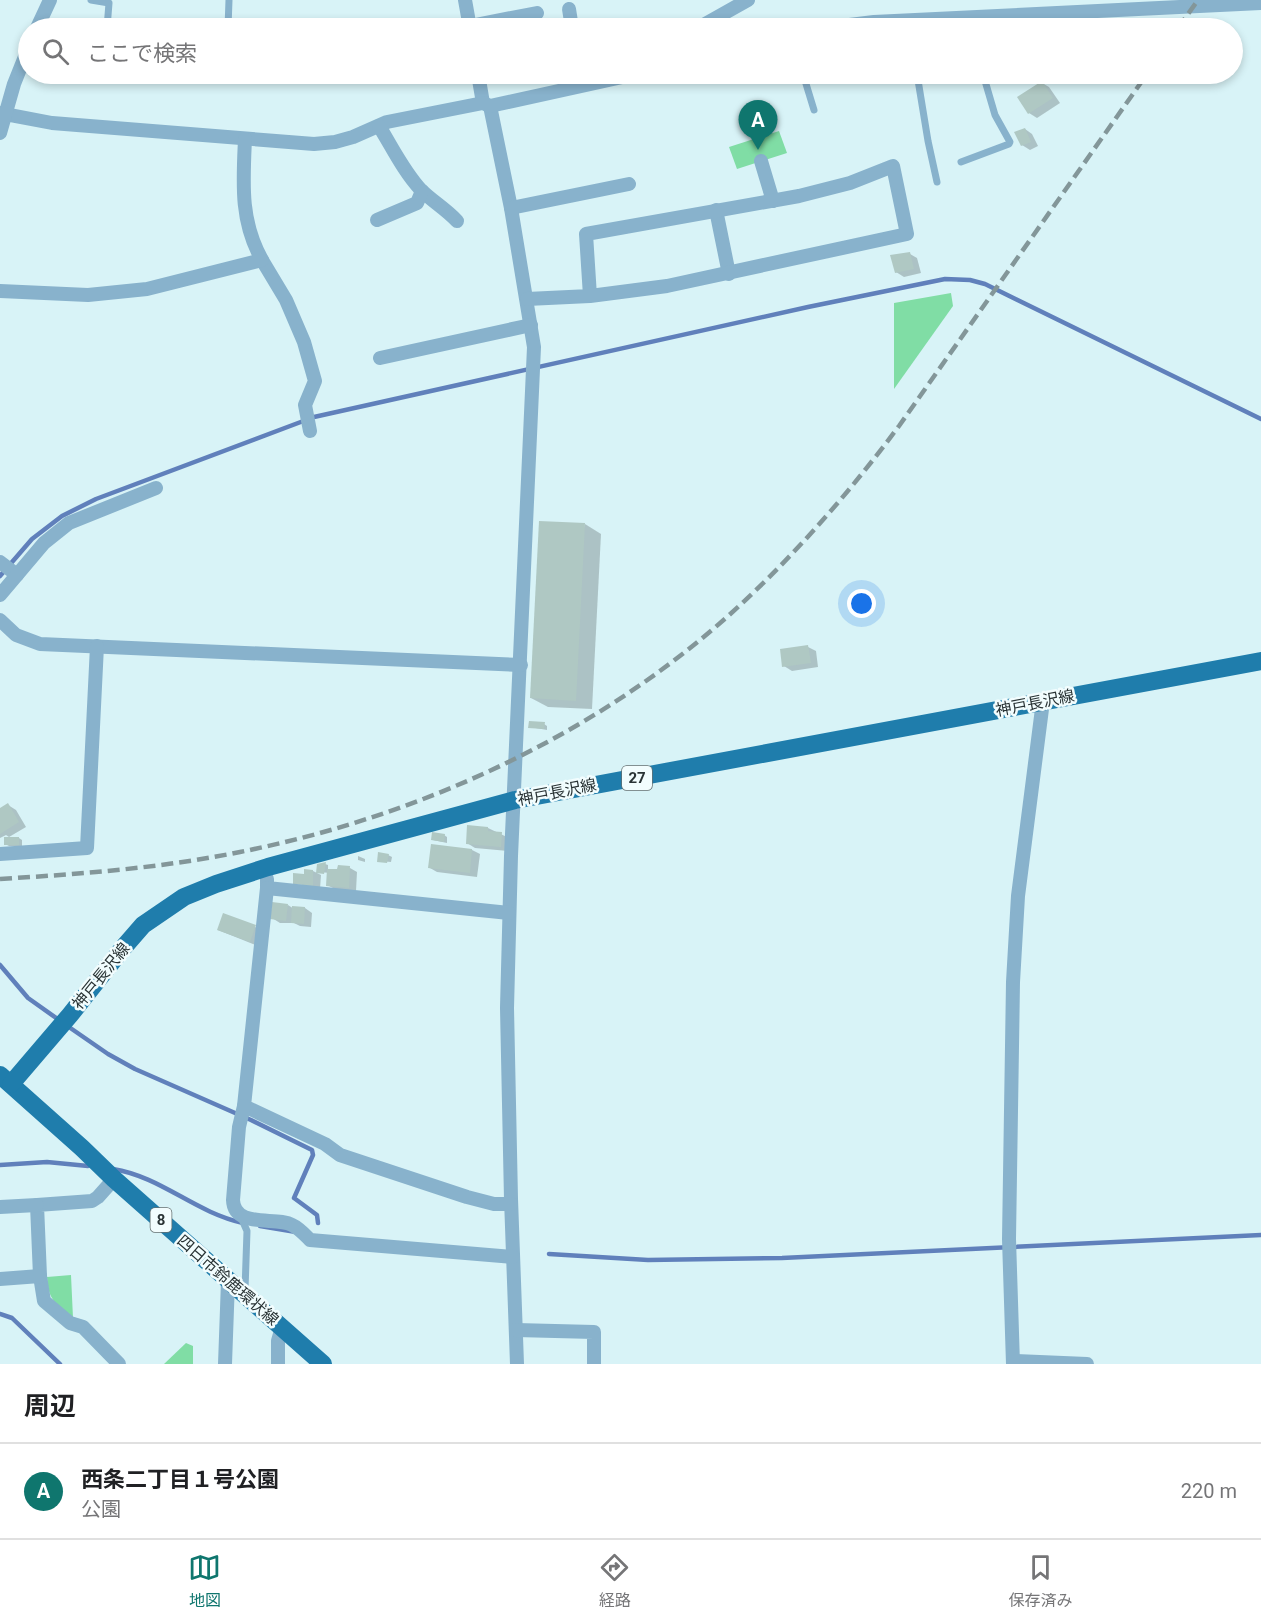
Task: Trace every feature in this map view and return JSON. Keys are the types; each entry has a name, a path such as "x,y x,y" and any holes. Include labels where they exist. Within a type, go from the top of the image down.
{"main road":[{"name":"神戸長沢線","path":"5,1080 64,1022 143,926 184,897 216,884 268,867 515,800 1261,661"},
{"name":"四日市鈴鹿環状線","path":"5,1080 321,1363"}],"street":[{"path":"42,18 50,0"},
{"path":"465,0 468,18"},
{"path":"716,18 748,0"},
{"path":"926,18 1082,6 1261,3"},
{"path":"569,9 570,18"},
{"path":"513,18 537,13"},
{"path":"0,134 3,113 18,74"},
{"path":"481,84 511,208 531,325 534,358 509,913 507,1008 517,1364"},
{"path":"3,113 52,123 314,144 354,137 387,122 487,104 565,84"},
{"path":"379,126 411,178 422,191 457,221"},
{"path":"245,139 244,201 253,244 286,300 304,342 315,381 305,405 310,431"},
{"path":"761,161 773,201"},
{"path":"527,299 590,296 667,286 907,234 893,166 850,183 799,196 586,234 590,296"},
{"path":"511,208 629,184"},
{"path":"377,220 417,203 422,191"},
{"path":"716,210 729,274"},
{"path":"0,291 88,295 147,289 262,260"},
{"path":"380,358 531,325"},
{"path":"0,595 44,543 69,523 156,488"},
{"path":"0,562 16,574"},
{"path":"0,621 15,634 40,644 521,665"},
{"path":"0,854 87,848 97,646"},
{"path":"1043,701 1018,897 1012,1004 1009,1242 1013,1363 1087,1364"},
{"path":"268,867 233,1207 240,1214 252,1218 291,1223 310,1240 513,1257"},
{"path":"267,888 509,913"},
{"path":"243,1113 325,1144 340,1155 467,1197 494,1204 511,1204"},
{"path":"0,1207 92,1201 114,1179"},
{"path":"37,1205 40,1276 44,1301 70,1323 82,1327 119,1364"},
{"path":"0,1279 40,1276"},
{"path":"225,1364 228,1281"},
{"path":"278,1364 278,1341 282,1327"},
{"path":"516,1330 594,1332 594,1364"}],"lane":[{"path":"91,0 109,3 108,18"},
{"path":"228,18 229,0"},
{"path":"806,84 814,110"},
{"path":"919,84 928,141 938,182"},
{"path":"961,162 1010,142 994,115 986,84"},
{"path":"240,1214 247,1231 245,1295"}],"green space":[{"path":"779,131 787,153 737,169 729,147"},
{"path":"951,293 953,306 894,389 894,303"},
{"path":"71,1275 73,1318 54,1301 49,1291 47,1277"},
{"path":"186,1343 193,1346 193,1364 164,1364"}],"building":[{"path":"1037,84 1044,84 1053,98 1028,114 1017,97"},
{"path":"1025,128 1031,142 1021,146 1014,132"},
{"path":"910,252 914,269 895,273 890,255"},
{"path":"539,521 585,523 576,701 530,698"},
{"path":"808,645 811,663 782,667 780,649"},
{"path":"529,721 545,722 544,729 528,728"},
{"path":"8,803 19,822 0,834 0,808"},
{"path":"467,825 488,827 488,831 502,832 501,847 466,844"},
{"path":"432,832 445,834 444,842 431,840"},
{"path":"4,837 19,837 19,845 4,845"},
{"path":"431,844 472,849 470,873 428,868"},
{"path":"378,852 389,854 387,863 377,862"},
{"path":"326,862 324,874 316,873 317,864"},
{"path":"338,865 350,866 349,888 326,886 327,869 337,869"},
{"path":"304,869 313,870 313,886 293,884 293,873 304,874"},
{"path":"272,902 288,904 286,921 270,919"},
{"path":"292,906 305,907 304,924 291,923"},
{"path":"223,913 256,925 250,942 217,930"}],"waterway":[{"path":"0,576 32,539 62,516 96,499 314,417 808,307 945,279 970,280 985,284 1261,419"},
{"path":"0,965 28,998 59,1020"},
{"path":"66,1025 108,1054 135,1069 251,1120 312,1150 313,1155 294,1198 317,1215 318,1223"},
{"path":"0,1165 47,1162 88,1166"},
{"path":"113,1169 147,1179 209,1211 243,1223"},
{"path":"260,1226 296,1232"},
{"path":"549,1254 648,1260 782,1258 1261,1235"},
{"path":"0,1314 12,1318 60,1364"}],"railway":[{"path":"1185,18 1198,0"},
{"path":"0,879 121,870 210,858 311,835 381,814 449,789 516,758 580,724 641,684 700,640 754,592 812,533 848,491 899,426 1140,84"}],"place":[{"name":"西条二丁目１号公園","path":"758,150"}]}
